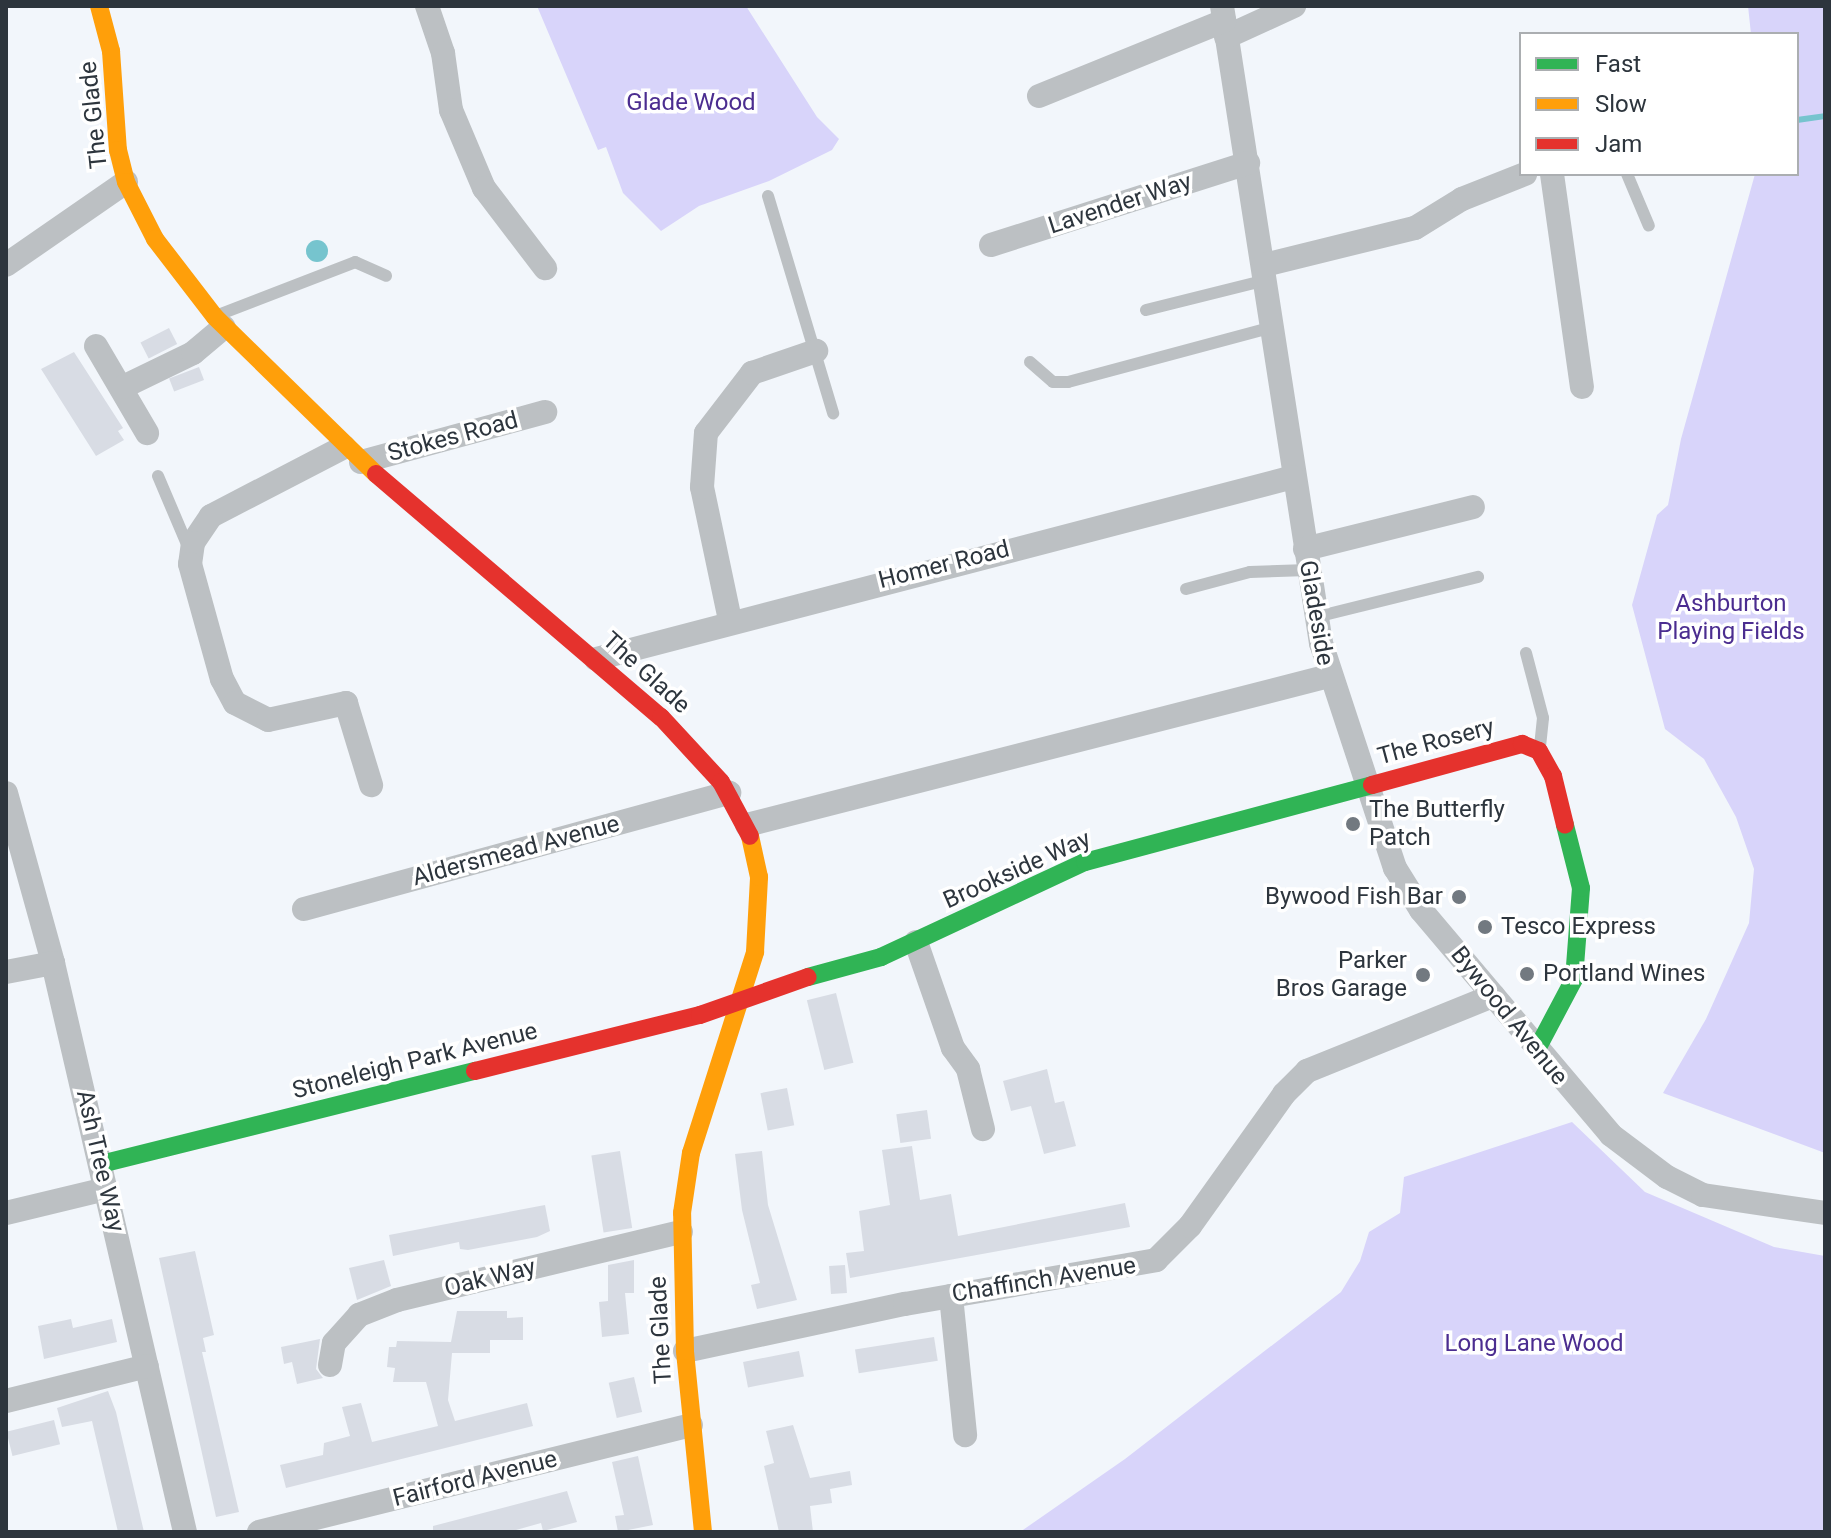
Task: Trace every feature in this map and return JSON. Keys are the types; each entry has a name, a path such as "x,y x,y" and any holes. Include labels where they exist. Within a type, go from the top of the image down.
{"street":[{"name":"The Glade","path":"99,6 111,51 119,161 126,182 155,239 220,322 352,455 661,717 729,793 747,825 759,877 759,916 752,965 689,1162 681,1232 685,1351 703,1532"},
{"path":"427,6 443,53 451,110 484,188 545,268"},
{"path":"1039,96 1224,21 1294,6"},
{"name":"Gladeside","path":"747,825 1329,676 1306,560 1265,272 1224,21"},
{"name":"Lavender Way","path":"991,245 1248,163"},
{"path":"1265,272 1415,228 1462,199 1520,176"},
{"path":"1552,176 1582,387"},
{"path":"6,265 126,182"},
{"path":"123,387 193,353 220,322"},
{"path":"96,346 123,387 147,433"},
{"path":"730,620 702,487 706,433 752,373 816,351"},
{"name":"Stokes Road","path":"190,551 201,527 218,511 352,455 545,412"},
{"name":"Homer Road","path":"596,659 730,620 1293,477"},
{"path":"1306,560 1473,507"},
{"path":"190,551 191,572 222,679 235,703 268,720 346,703 371,785"},
{"name":"Bywood Avenue","path":"1329,676 1365,786 1410,894 1593,1118 1683,1187 1721,1199 1825,1213"},
{"name":"The Rosery","path":"1365,786 1522,744 1539,751"},
{"path":"1537,1049 1574,979 1581,888 1561,794 1539,751"},
{"name":"Brookside Way","path":"740,999 860,964 916,942 1085,862 1365,786"},
{"name":"Ash Tree Way","path":"6,793 53,963 185,1532"},
{"name":"Aldersmead Avenue","path":"304,909 729,793"},
{"path":"916,942 953,1048 968,1069 983,1129"},
{"path":"6,972 53,963"},
{"name":"Chaffinch Avenue","path":"685,1351 951,1296 1156,1260 1190,1226 1284,1094 1307,1071 1493,996"},
{"name":"Stoneleigh Park Avenue","path":"101,1164 700,1015 740,999"},
{"path":"6,1213 106,1189"},
{"name":"Oak Way","path":"330,1365 334,1343 359,1315 397,1300 681,1232"},
{"path":"951,1296 965,1435"},
{"path":"6,1401 147,1366"},
{"name":"Fairford Avenue","path":"259,1532 691,1425"}],"lane":[{"path":"1628,176 1649,226"},
{"path":"768,196 833,413"},
{"path":"220,322 355,262 386,276"},
{"path":"1146,310 1265,272"},
{"path":"1030,362 1053,382 1068,382 1273,327"},
{"path":"158,476 190,551"},
{"path":"1186,589 1306,560"},
{"path":"1316,617 1478,577"},
{"path":"1526,653 1543,718 1539,751"}],"green space":[{"name":"Glade Wood","path":"537,6 746,6 817,117 839,139 832,150 769,181 699,206 661,231 623,193 606,147 598,150"},
{"name":"Ashburton Playing Fields","path":"1748,6 1825,6 1825,1153 1663,1093 1706,1019 1749,923 1754,869 1736,817 1704,759 1665,729 1632,605 1657,515 1668,505 1681,439 1754,176 1799,176 1799,32 1751,32"},
{"name":"Long Lane Wood","path":"1572,1122 1645,1192 1774,1247 1825,1256 1825,1532 1020,1532 1125,1459 1341,1292 1360,1261 1369,1232 1400,1213 1404,1177"}],"water":[{"path":"317,240 325,243 328,251 325,259 317,262 309,259 306,251 309,243"}],"building":[{"path":"169,328 177,344 149,359 140,343"},
{"path":"74,352 123,428 118,431 124,440 96,456 41,369"},
{"path":"199,367 204,380 174,392 169,378"},
{"path":"836,993 853,1063 824,1070 807,1000"},
{"path":"1047,1069 1055,1103 1064,1101 1076,1146 1044,1154 1031,1106 1011,1111 1003,1081"},
{"path":"787,1088 794,1125 768,1130 760,1093"},
{"path":"927,1110 931,1139 900,1143 896,1114"},
{"path":"912,1146 920,1200 951,1194 958,1236 1125,1203 1130,1227 850,1278 846,1253 864,1251 859,1211 890,1205 882,1150"},
{"path":"620,1151 632,1228 604,1233 591,1156"},
{"path":"762,1151 768,1205 797,1300 757,1309 751,1285 760,1283 742,1210 735,1154"},
{"path":"545,1205 550,1231 537,1237 468,1250 460,1249 459,1242 393,1256 389,1235"},
{"path":"195,1251 214,1335 203,1338 206,1352 202,1352 239,1512 216,1517 159,1258"},
{"path":"384,1260 391,1286 357,1300 349,1268"},
{"path":"634,1260 634,1293 625,1293 629,1334 602,1337 599,1302 608,1301 608,1265"},
{"path":"845,1265 847,1293 831,1294 829,1266"},
{"path":"457,1311 507,1311 507,1318 523,1317 523,1340 490,1340 490,1353 452,1353 448,1400 455,1421 527,1403 533,1426 286,1488 280,1465 323,1455 324,1443 350,1436 342,1407 361,1403 372,1442 438,1426 426,1382 393,1382 395,1368 387,1367 389,1347 396,1347 397,1341 451,1342"},
{"path":"71,1319 73,1328 112,1319 117,1342 44,1359 38,1326"},
{"path":"934,1337 938,1361 859,1373 855,1350"},
{"path":"320,1339 316,1369 323,1378 297,1384 292,1362 284,1364 281,1347"},
{"path":"799,1351 804,1377 748,1387 743,1362"},
{"path":"634,1377 642,1412 617,1418 609,1383"},
{"path":"108,1391 116,1412 144,1532 118,1532 92,1421 62,1427 57,1408"},
{"path":"54,1420 60,1444 13,1456 6,1432"},
{"path":"793,1425 810,1478 850,1471 852,1485 830,1489 832,1503 810,1506 813,1532 779,1532 764,1466 774,1463 766,1431"},
{"path":"638,1456 653,1525 618,1532 615,1516 624,1515 612,1462"},
{"path":"567,1491 577,1522 543,1531 541,1523 509,1532 433,1532 433,1526"}],"waterway":[{"path":"1799,120 1825,116"}],"traffic: fast":[{"path":"808,977 881,957 1085,862 1372,785"},
{"path":"1537,1049 1574,979 1581,888 1565,825"},
{"path":"101,1164 475,1071"}],"traffic: slow":[{"path":"99,6 111,51 118,150 126,182 155,239 215,317 376,474"},
{"path":"703,1532 685,1351 682,1213 691,1153 755,952 759,877 750,836"}],"traffic: jam":[{"path":"376,474 661,717 721,782 750,836"},
{"path":"1372,785 1522,744 1539,751 1553,776 1565,825"},
{"path":"475,1071 700,1015 808,977"}],"place":[{"name":"The Butterfly Patch","path":"1353,824"},
{"name":"Bywood Fish Bar","path":"1459,897"},
{"name":"Tesco Express","path":"1485,927"},
{"name":"Portland Wines","path":"1527,974"},
{"name":"Parker Bros Garage","path":"1423,975"}]}
